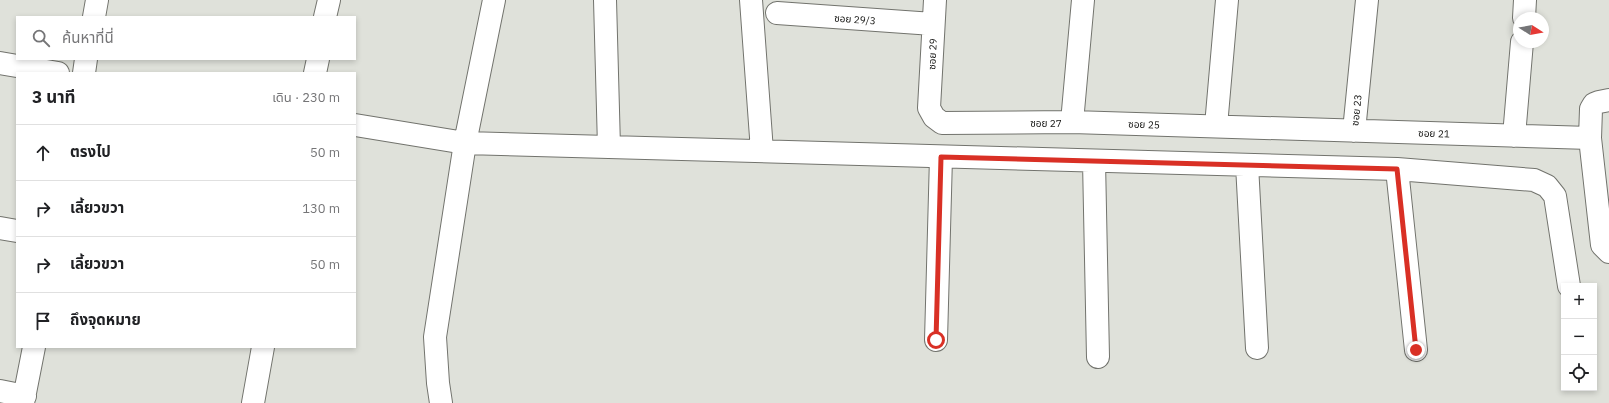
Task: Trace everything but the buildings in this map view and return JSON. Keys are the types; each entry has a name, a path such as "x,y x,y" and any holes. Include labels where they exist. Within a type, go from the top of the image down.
{"street":[{"path":"94,16 97,0"},
{"path":"326,16 329,0"},
{"path":"441,403 435,337 465,143 494,0"},
{"path":"605,0 609,147"},
{"path":"751,0 762,151"},
{"name":"ซอย 29","path":"929,108 935,0"},
{"name":"ซอย 27","path":"929,108 934,117 942,123 1072,122 1083,0"},
{"path":"1216,126 1227,0"},
{"name":"ซอย 23","path":"1216,126 1354,131 1367,0"},
{"path":"1525,12 1526,0"},
{"name":"ซอย 29/3","path":"777,13 933,24"},
{"path":"1514,136 1521,48"},
{"path":"84,72 86,60"},
{"path":"315,72 318,60"},
{"path":"0,63 52,72"},
{"path":"1609,100 1594,104 1591,110 1590,138 1602,245 1609,252"},
{"name":"ซอย 25","path":"1072,122 1216,126"},
{"path":"356,125 465,143 1397,169 1534,180 1547,186 1555,196 1569,283"},
{"name":"ซอย 21","path":"1354,131 1590,138"},
{"path":"936,340 941,157"},
{"path":"1094,161 1098,356"},
{"path":"1248,165 1258,348"},
{"path":"1397,169 1416,350"},
{"path":"0,228 16,231"},
{"path":"0,392 24,399 34,348"},
{"path":"253,403 264,348"}],"route":[{"path":"936,340 941,157 1397,169 1416,350"}]}
